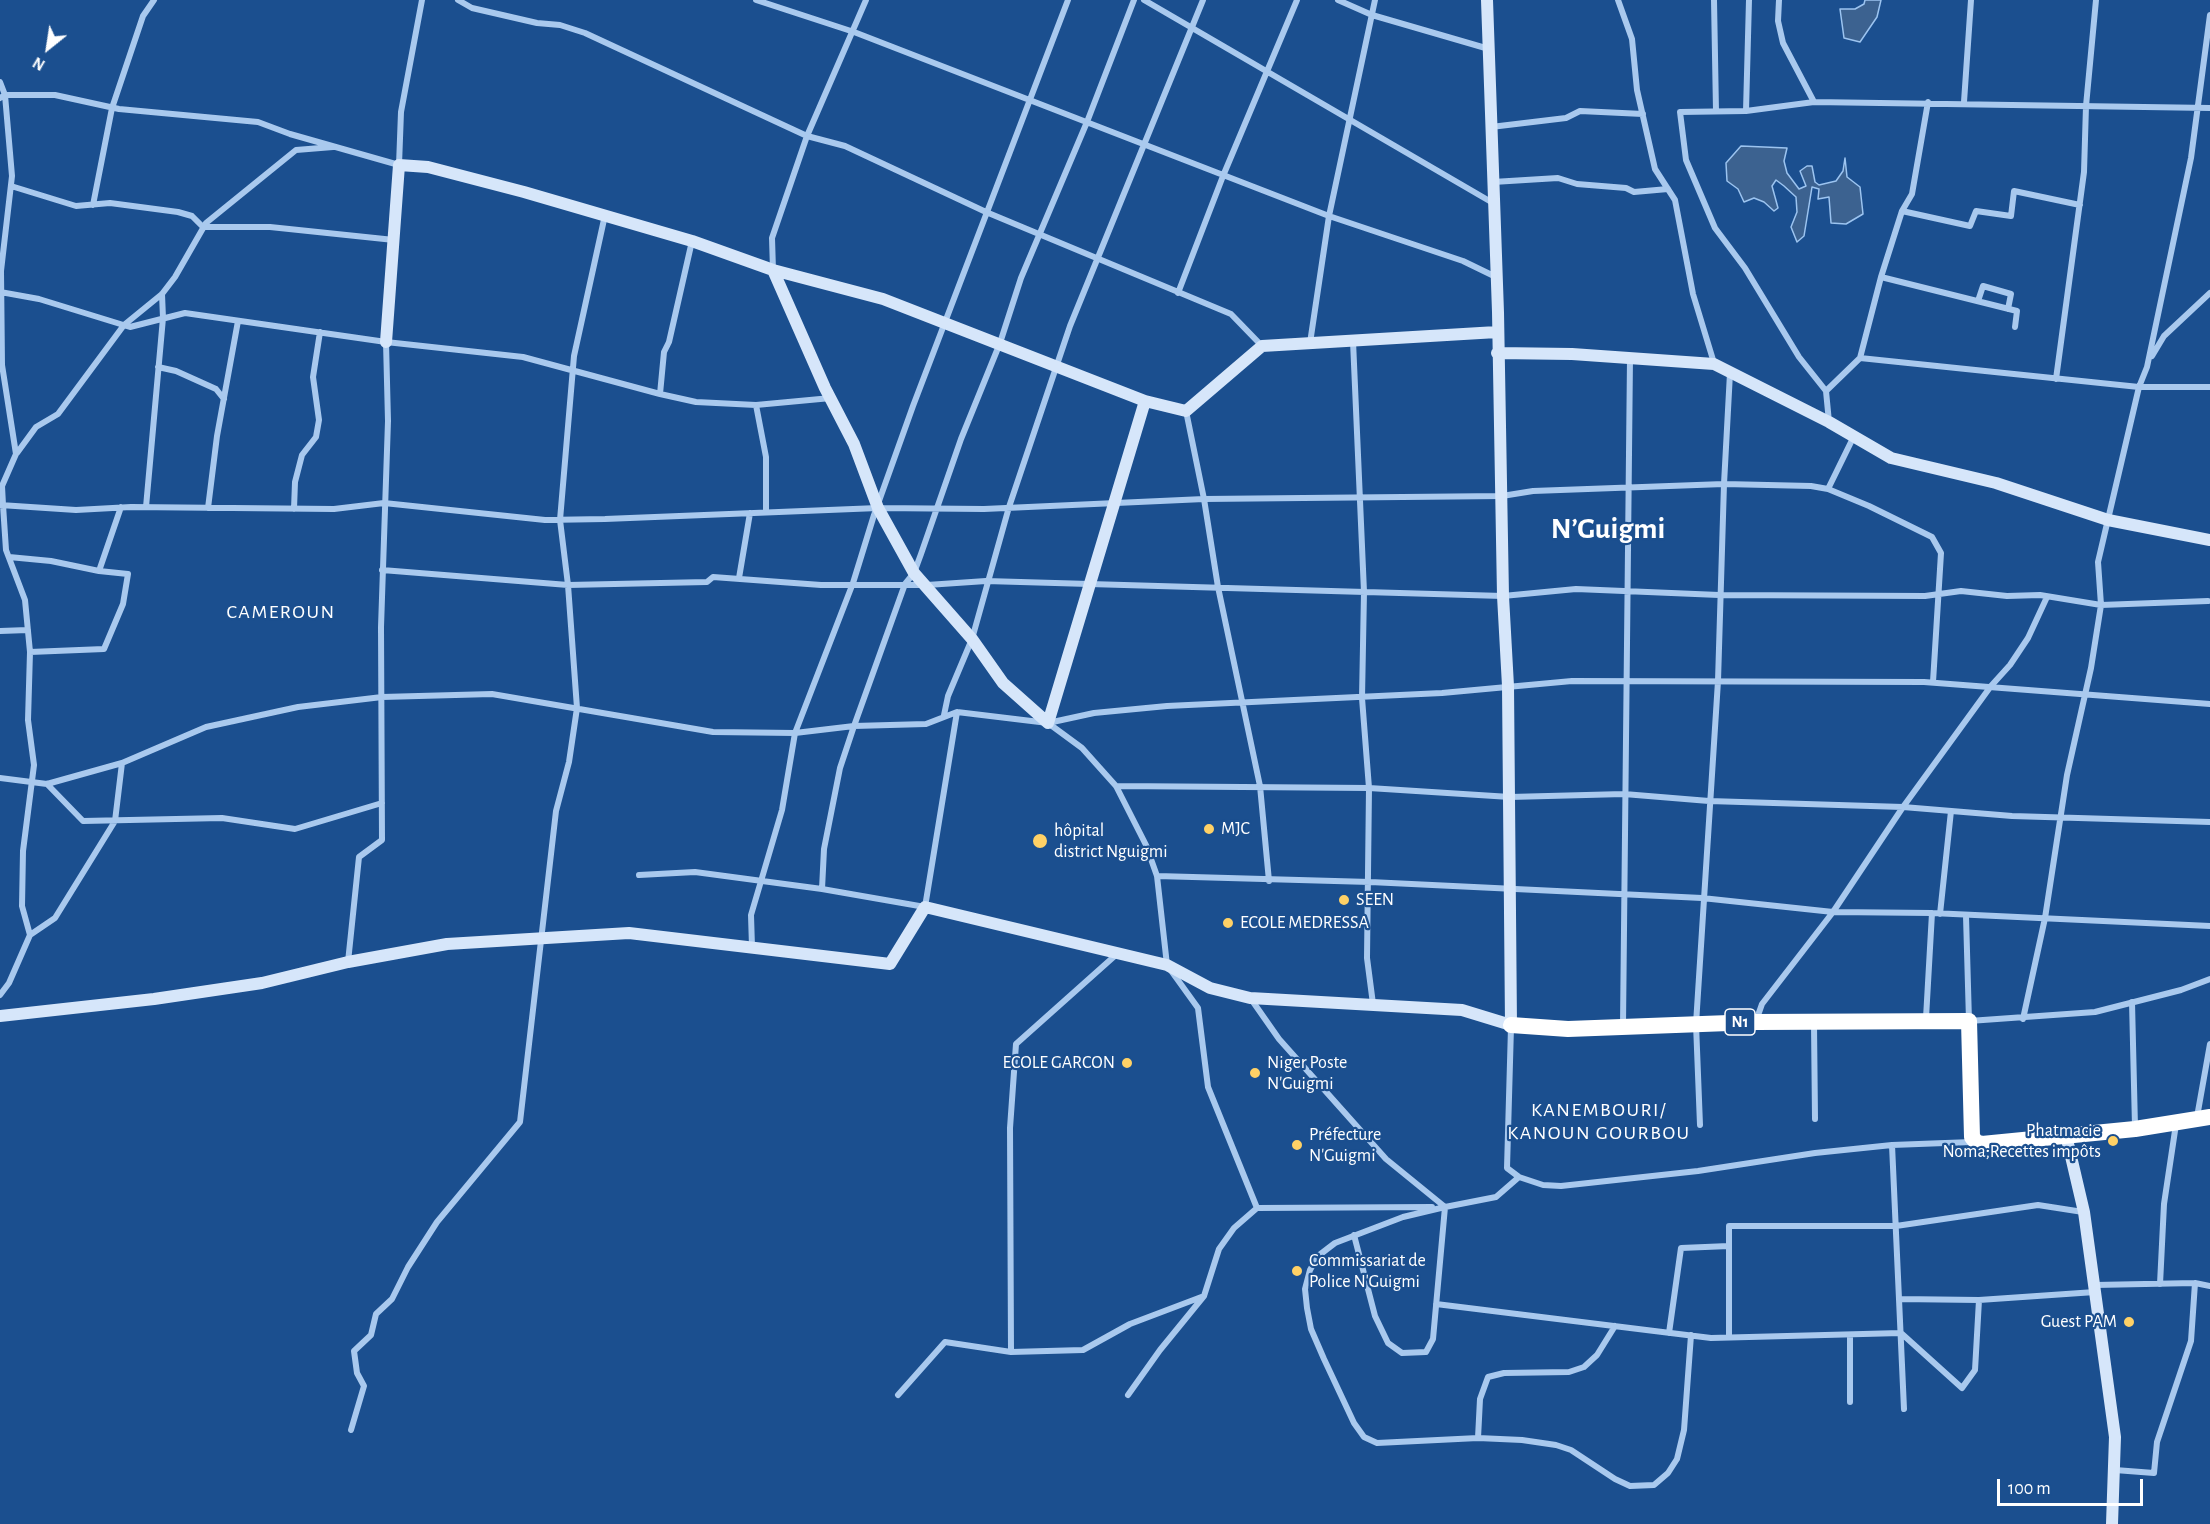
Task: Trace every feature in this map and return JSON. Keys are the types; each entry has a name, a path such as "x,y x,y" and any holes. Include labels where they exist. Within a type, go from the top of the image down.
{"highway":[{"name":"N1","path":"1511,1024 1560,1029 1623,1029 1756,1022 1969,1021"},
{"path":"1969,1021 1972,1137 1976,1142 1982,1144 2135,1129 2203,1118"}],"street":[{"path":"93,205 112,108 143,16 154,0"},
{"path":"348,962 359,857 382,840 382,570 388,421 386,342 401,112 422,0"},
{"path":"458,0 472,8 537,23 560,25 585,33 807,136 844,146 986,212 1231,314 1262,346"},
{"path":"756,0 854,32 1030,98 1143,146 1329,216 1463,261 1496,277"},
{"path":"866,0 807,136 772,238 773,270 854,444 878,508 914,573 927,585 972,639 1003,683 1048,723 1082,748 1116,786 1146,844 1157,876 1167,965 1198,1008 1208,1087 1257,1208"},
{"path":"752,948 751,915 782,810 795,733 853,583 913,406 1068,0"},
{"path":"822,889 824,849 840,768 854,726 905,584 914,573 961,439 1000,343 1021,279 1087,122 1134,0"},
{"path":"1144,0 1493,203"},
{"path":"944,715 948,696 972,639 986,581 1009,507 1070,326 1203,0"},
{"path":"1178,293 1223,176 1297,0"},
{"path":"1338,0 1372,15 1489,49"},
{"path":"1310,343 1329,216 1352,120 1375,0"},
{"path":"1487,0 1512,890 1511,1024 1505,1156 1507,1168 1519,1177 1543,1185 1561,1186 1892,1145 1976,1142"},
{"path":"1618,0 1632,39 1637,90 1655,169 1675,200 1693,294 1714,364"},
{"path":"1714,0 1716,111"},
{"path":"1746,111 1749,0"},
{"path":"1779,0 1778,21 1783,44 1814,102"},
{"path":"1964,102 1971,0"},
{"path":"2055,379 2084,172 2086,106 2096,0"},
{"path":"2147,367 2191,158 2210,15"},
{"path":"0,82 11,186 1,261 1,365 16,454"},
{"path":"2,96 55,95 112,108 258,122 399,165 428,167 605,215 692,241 773,270 884,299 1145,401 1186,411"},
{"path":"1829,422 1826,391 1799,357 1745,268 1715,228 1686,160 1680,112 1746,111 1814,102 1964,102 2210,108"},
{"path":"1826,391 1860,358 1881,277 1902,211 1912,194 1928,102"},
{"path":"1491,127 1566,117 1580,111 1644,114"},
{"path":"30,935 22,906 23,851 34,765 28,720 30,652 25,600 9,557 1,505 2,486 16,454 36,428 58,414 124,325 162,294 175,277 203,227 245,189 296,150 336,147"},
{"path":"1492,182 1558,178 1577,184 1619,188 1634,192 1668,189"},
{"path":"11,186 76,206 110,203 178,212 192,216 203,227 270,227 394,240"},
{"path":"1902,211 1970,226 1976,211 2010,216 2014,191 2079,205"},
{"path":"351,1430 364,1386 357,1373 354,1351 371,1335 376,1314 392,1299 408,1268 437,1222 520,1122 556,811 569,762 577,708 568,585 560,520 573,369 605,215"},
{"path":"660,394 664,352 669,342 692,241"},
{"path":"1881,277 2017,311 2014,327"},
{"path":"1978,301 1983,286 2011,294 2008,309"},
{"path":"0,292 39,299 129,327 185,313 386,342 523,357 696,402 756,405 831,398"},
{"path":"2023,1019 2045,918 2061,815 2102,605 2098,562 2139,387 2164,336 2210,293"},
{"path":"146,507 163,318 162,294"},
{"path":"208,508 238,321"},
{"path":"294,509 295,482 302,456 316,437 319,420 313,376 320,332"},
{"path":"1186,411 1262,346 1497,332"},
{"path":"1353,340 1364,592 1362,698 1369,788 1370,882 1367,958 1373,1004"},
{"path":"1497,353 1630,357 1714,364 1829,422 1891,458 1996,483 2108,520 2210,540"},
{"path":"1623,1029 1630,357"},
{"path":"1860,358 2139,387 2210,387"},
{"path":"158,367 184,374 216,389 224,399"},
{"path":"1700,1125 1696,1024 1702,898 1718,681 1719,595 1730,374"},
{"path":"1048,723 1145,401"},
{"path":"756,405 765,457 766,512"},
{"path":"1186,411 1204,499 1218,587 1245,703 1260,786 1269,881"},
{"path":"1828,489 1853,438"},
{"path":"1,505 76,510 122,507 334,509 384,503 560,520 1204,499 1361,495 1502,496 1533,492 1724,484 1811,486 1828,489 1899,519 1932,537 1941,553 1933,682"},
{"path":"99,572 122,507"},
{"path":"739,578 750,513"},
{"path":"9,557 51,561 99,572 128,574 123,604 104,649 30,652"},
{"path":"382,570 568,585 707,582 713,577 821,585 853,583 927,585 986,581 1503,596 1576,589 1719,595 1940,594 1961,591 2047,597 2102,605 2208,601"},
{"path":"1756,1022 1762,1004 1833,912 1903,807 2028,638 2047,597"},
{"path":"0,631 28,630"},
{"path":"0,778 47,784 122,763 206,727 298,707 382,697 492,694 713,732 795,733 854,726 926,724 944,715 957,712 1048,723 1127,709 1362,698 1572,681 1933,682 2210,704"},
{"path":"0,1016 154,999 262,983 348,962 447,944 629,933 890,964 924,907 957,712"},
{"path":"0,995 9,983 30,935 55,918 115,821 122,763"},
{"path":"47,784 83,820 222,818 295,829 382,803"},
{"path":"1116,786 1369,788 1510,797 1624,794 1709,801 1903,807 2012,816 2061,815 2210,822"},
{"path":"1940,914 1951,811"},
{"path":"639,875 695,872 822,889 924,907"},
{"path":"1157,876 1269,881 1370,882 1702,898 1833,912 1932,913 2210,926"},
{"name":"N1","path":"924,907 1167,965 1210,988 1250,998 1462,1010 1511,1024"},
{"path":"1926,1022 1932,913"},
{"path":"1966,916 1969,1021 2023,1019 2095,1012 2181,990 2210,979"},
{"path":"1011,1353 1010,1128 1016,1044 1118,953"},
{"path":"1250,998 1279,1039 1386,1159 1445,1207"},
{"path":"2132,1002 2135,1129"},
{"path":"1814,1021 1815,1119"},
{"path":"2203,1118 2210,1044"},
{"path":"2160,1284 2164,1204 2176,1122"},
{"path":"2066,1135 2084,1212 2115,1437 2112,1524"},
{"path":"1892,1145 1904,1409"},
{"path":"1519,1177 1496,1197 1403,1216 1335,1243 1318,1256 1310,1270 1305,1289 1311,1329 1354,1423 1364,1437 1377,1443 1478,1438 1522,1440 1556,1445 1571,1450 1629,1486 1654,1485 1668,1473 1677,1459 1684,1430 1691,1335"},
{"path":"1729,1337 1729,1226 1896,1226 2038,1205 2084,1212"},
{"path":"1128,1395 1160,1350 1204,1296 1219,1249 1234,1228 1257,1208 1445,1207"},
{"path":"1354,1235 1375,1316 1388,1343 1402,1353 1426,1352 1433,1339 1445,1207"},
{"path":"1669,1333 1681,1248 1729,1246"},
{"path":"1899,1299 1979,1300 2160,1284 2210,1286"},
{"path":"2115,1470 2154,1473 2157,1442 2191,1341 2195,1284"},
{"path":"898,1395 945,1342 1011,1353 1083,1350 1130,1324 1204,1296"},
{"path":"1436,1304 1691,1335 1729,1337 1901,1333 1962,1388 1975,1370 1979,1300"},
{"path":"1478,1438 1480,1399 1488,1377 1504,1373 1569,1372 1584,1366 1597,1355 1615,1326"},
{"path":"1850,1335 1850,1402"}],"water":[{"path":"1865,0 1881,0 1877,17 1860,42 1844,38 1840,9 1855,9 1864,4"},
{"path":"1741,146 1787,148 1784,161 1787,173 1799,189 1806,186 1800,171 1807,166 1812,166 1815,182 1819,185 1836,181 1843,171 1845,158 1847,177 1860,187 1863,214 1846,224 1831,223 1829,197 1818,199 1819,189 1812,187 1804,236 1797,242 1791,227 1797,212 1796,197 1784,186 1776,180 1772,186 1778,208 1774,211 1764,202 1754,198 1744,202 1738,189 1727,181 1726,163"}],"place":[{"name":"MJC","path":"1209,829"},
{"name":"hôpital district Nguigmi","path":"1040,841"},
{"name":"SEEN","path":"1344,900"},
{"name":"ECOLE MEDRESSA","path":"1228,923"},
{"name":"ECOLE GARCON","path":"1127,1063"},
{"name":"Niger Poste N'Guigmi","path":"1255,1073"},
{"name":"Phatmacie Noma;Recettes impôts","path":"2113,1141"},
{"name":"Préfecture N'Guigmi","path":"1297,1145"},
{"name":"Commissariat de Police N'Guigmi","path":"1297,1271"},
{"name":"Guest PAM","path":"2129,1322"}],"district":[{"name":"N’Guigmi","path":"1608,529"},
{"name":"CAMEROUN","path":"281,612"},
{"name":"KANEMBOURI/ KANOUN GOURBOU","path":"1599,1122"}]}
